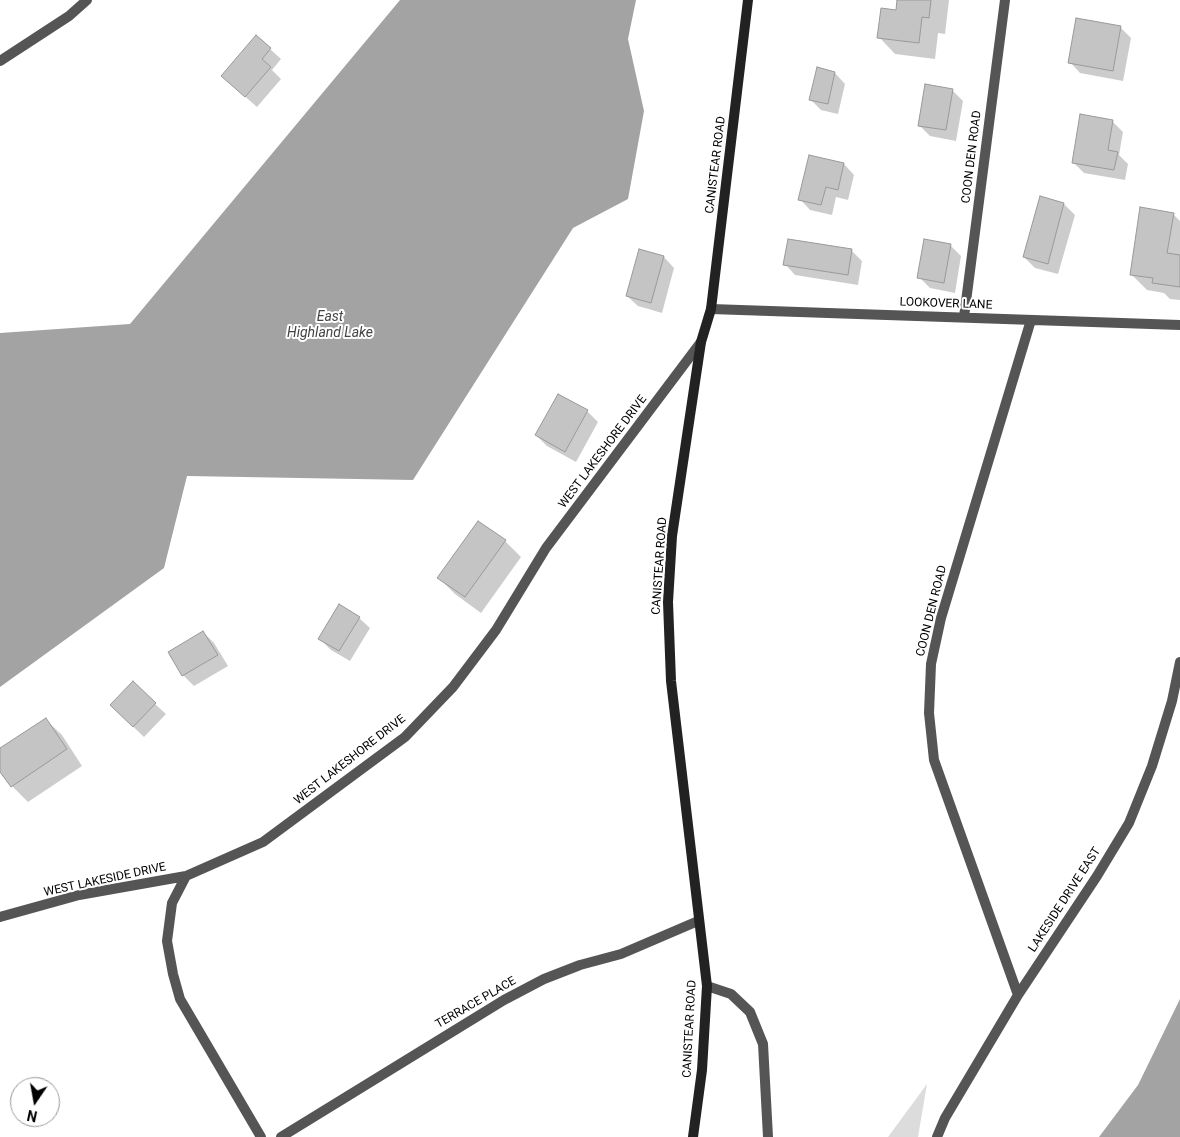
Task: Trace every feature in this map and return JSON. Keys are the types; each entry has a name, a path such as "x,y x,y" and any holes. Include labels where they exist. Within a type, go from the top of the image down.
{"street":[{"path":"0,61 69,16 87,0"},
{"name":"CANISTEAR ROAD","path":"693,1137 702,1070 707,986 671,681 668,602 672,536 701,342 711,309 748,0"},
{"name":"COON DEN ROAD","path":"964,318 1006,0"},
{"name":"LOOKOVER LANE","path":"711,309 1180,325"},
{"name":"COON DEN ROAD","path":"1018,995 934,760 929,712 931,664 941,618 1031,320"},
{"name":"WEST LAKESHORE DRIVE","path":"186,876 263,842 405,737 453,687 490,637 546,548 701,342"},
{"name":"LAKESIDE DRIVE EAST","path":"937,1137 945,1118 1018,995 1097,876 1129,823 1152,766 1172,701 1180,662"},
{"path":"186,876 172,903 167,941 172,974 180,999 261,1137"},
{"name":"WEST LAKESIDE DRIVE","path":"0,917 79,896 186,876"},
{"name":"TERRACE PLACE","path":"281,1137 504,1000 562,972 621,954 698,921"},
{"path":"707,986 730,994 750,1012 760,1036 763,1044 768,1137"}],"shaded area":[{"path":"927,1084 918,1137 888,1137"}],"water":[{"name":"East Highland Lake","path":"400,0 636,0 628,39 644,111 628,199 573,228 413,480 187,476 164,568 0,687 0,333 130,324"},
{"path":"1180,999 1180,1137 1099,1137 1138,1085"}],"building":[{"path":"897,0 931,0 929,18 922,17 919,43 877,38 881,8 896,10"},
{"path":"1076,18 1121,26 1113,71 1068,63"},
{"path":"256,35 271,48 262,59 271,67 245,97 221,76"},
{"path":"817,67 835,72 828,104 809,100"},
{"path":"925,84 953,89 946,130 918,126"},
{"path":"1080,114 1113,120 1108,150 1118,152 1114,170 1072,163"},
{"path":"809,155 844,163 838,190 826,187 821,205 798,200"},
{"path":"1040,196 1064,203 1048,264 1023,257"},
{"path":"1140,207 1174,213 1167,253 1180,255 1180,287 1152,283 1153,278 1130,275"},
{"path":"788,239 852,249 848,275 783,265"},
{"path":"924,239 951,244 944,283 917,278"},
{"path":"639,249 664,256 651,303 626,296"},
{"path":"558,394 588,410 565,452 535,435"},
{"path":"478,521 506,540 465,597 437,578"},
{"path":"339,604 360,617 339,651 318,639"},
{"path":"203,631 218,655 182,676 168,652"},
{"path":"133,681 156,703 133,727 110,705"},
{"path":"46,718 67,749 11,787 0,772 0,748"}]}
